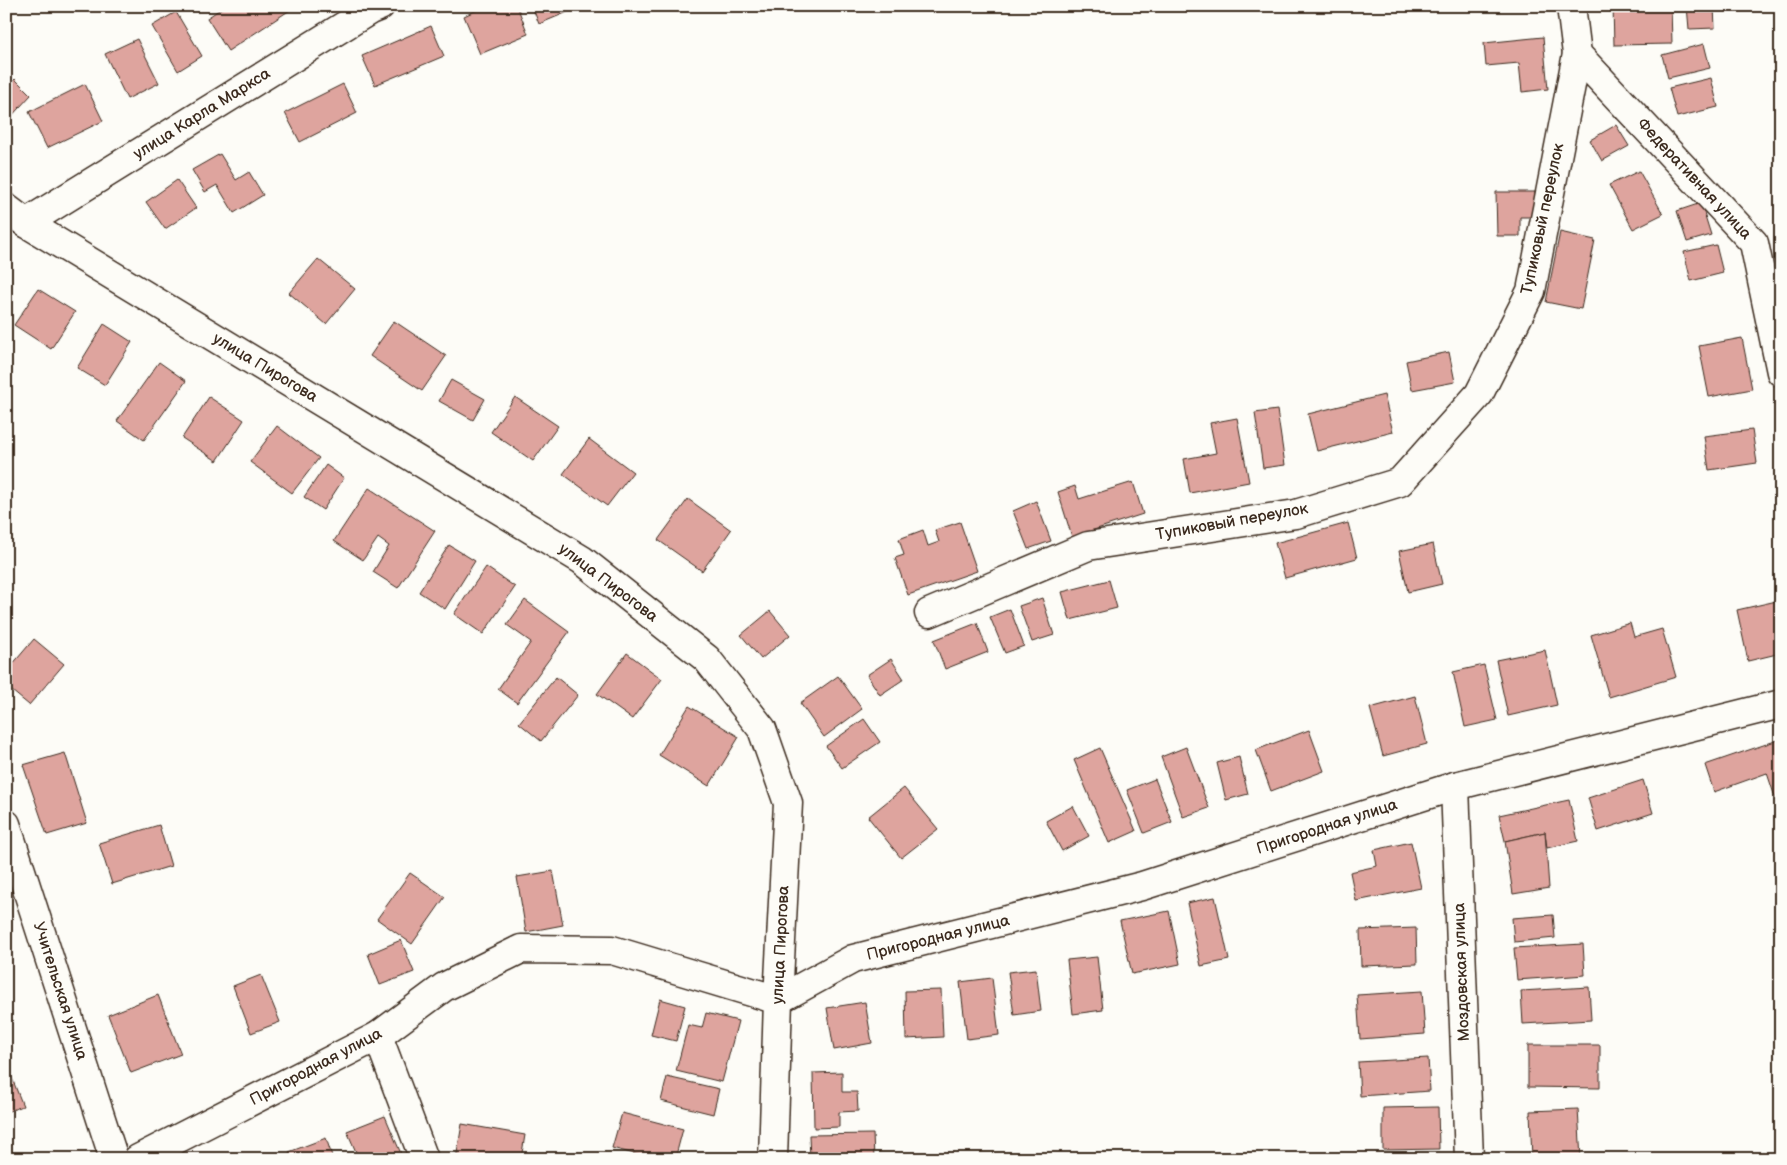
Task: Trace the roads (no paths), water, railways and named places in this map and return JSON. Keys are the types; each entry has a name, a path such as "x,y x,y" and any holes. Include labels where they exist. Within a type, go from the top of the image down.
{"street":[{"name":"улица Карла Маркса","path":"16,215 380,6"},
{"path":"1571,6 1577,54"},
{"name":"Федеративная улица","path":"1577,54 1754,242 1781,372"},
{"name":"Тупиковый переулок","path":"929,612 1088,546 1296,514 1400,482 1479,394 1531,291 1577,54"},
{"name":"улица Пирогова","path":"16,215 582,560 707,659 762,729 788,803 778,1000 773,1159"},
{"name":"Пригородная улица","path":"138,1159 378,1036 444,987 521,949 612,950 778,1000 853,959 1142,886 1455,786 1781,704"},
{"name":"Моздовская улица","path":"1455,786 1469,1159"},
{"name":"Учительская улица","path":"6,824 114,1159"},
{"path":"378,1036 424,1159"}]}
